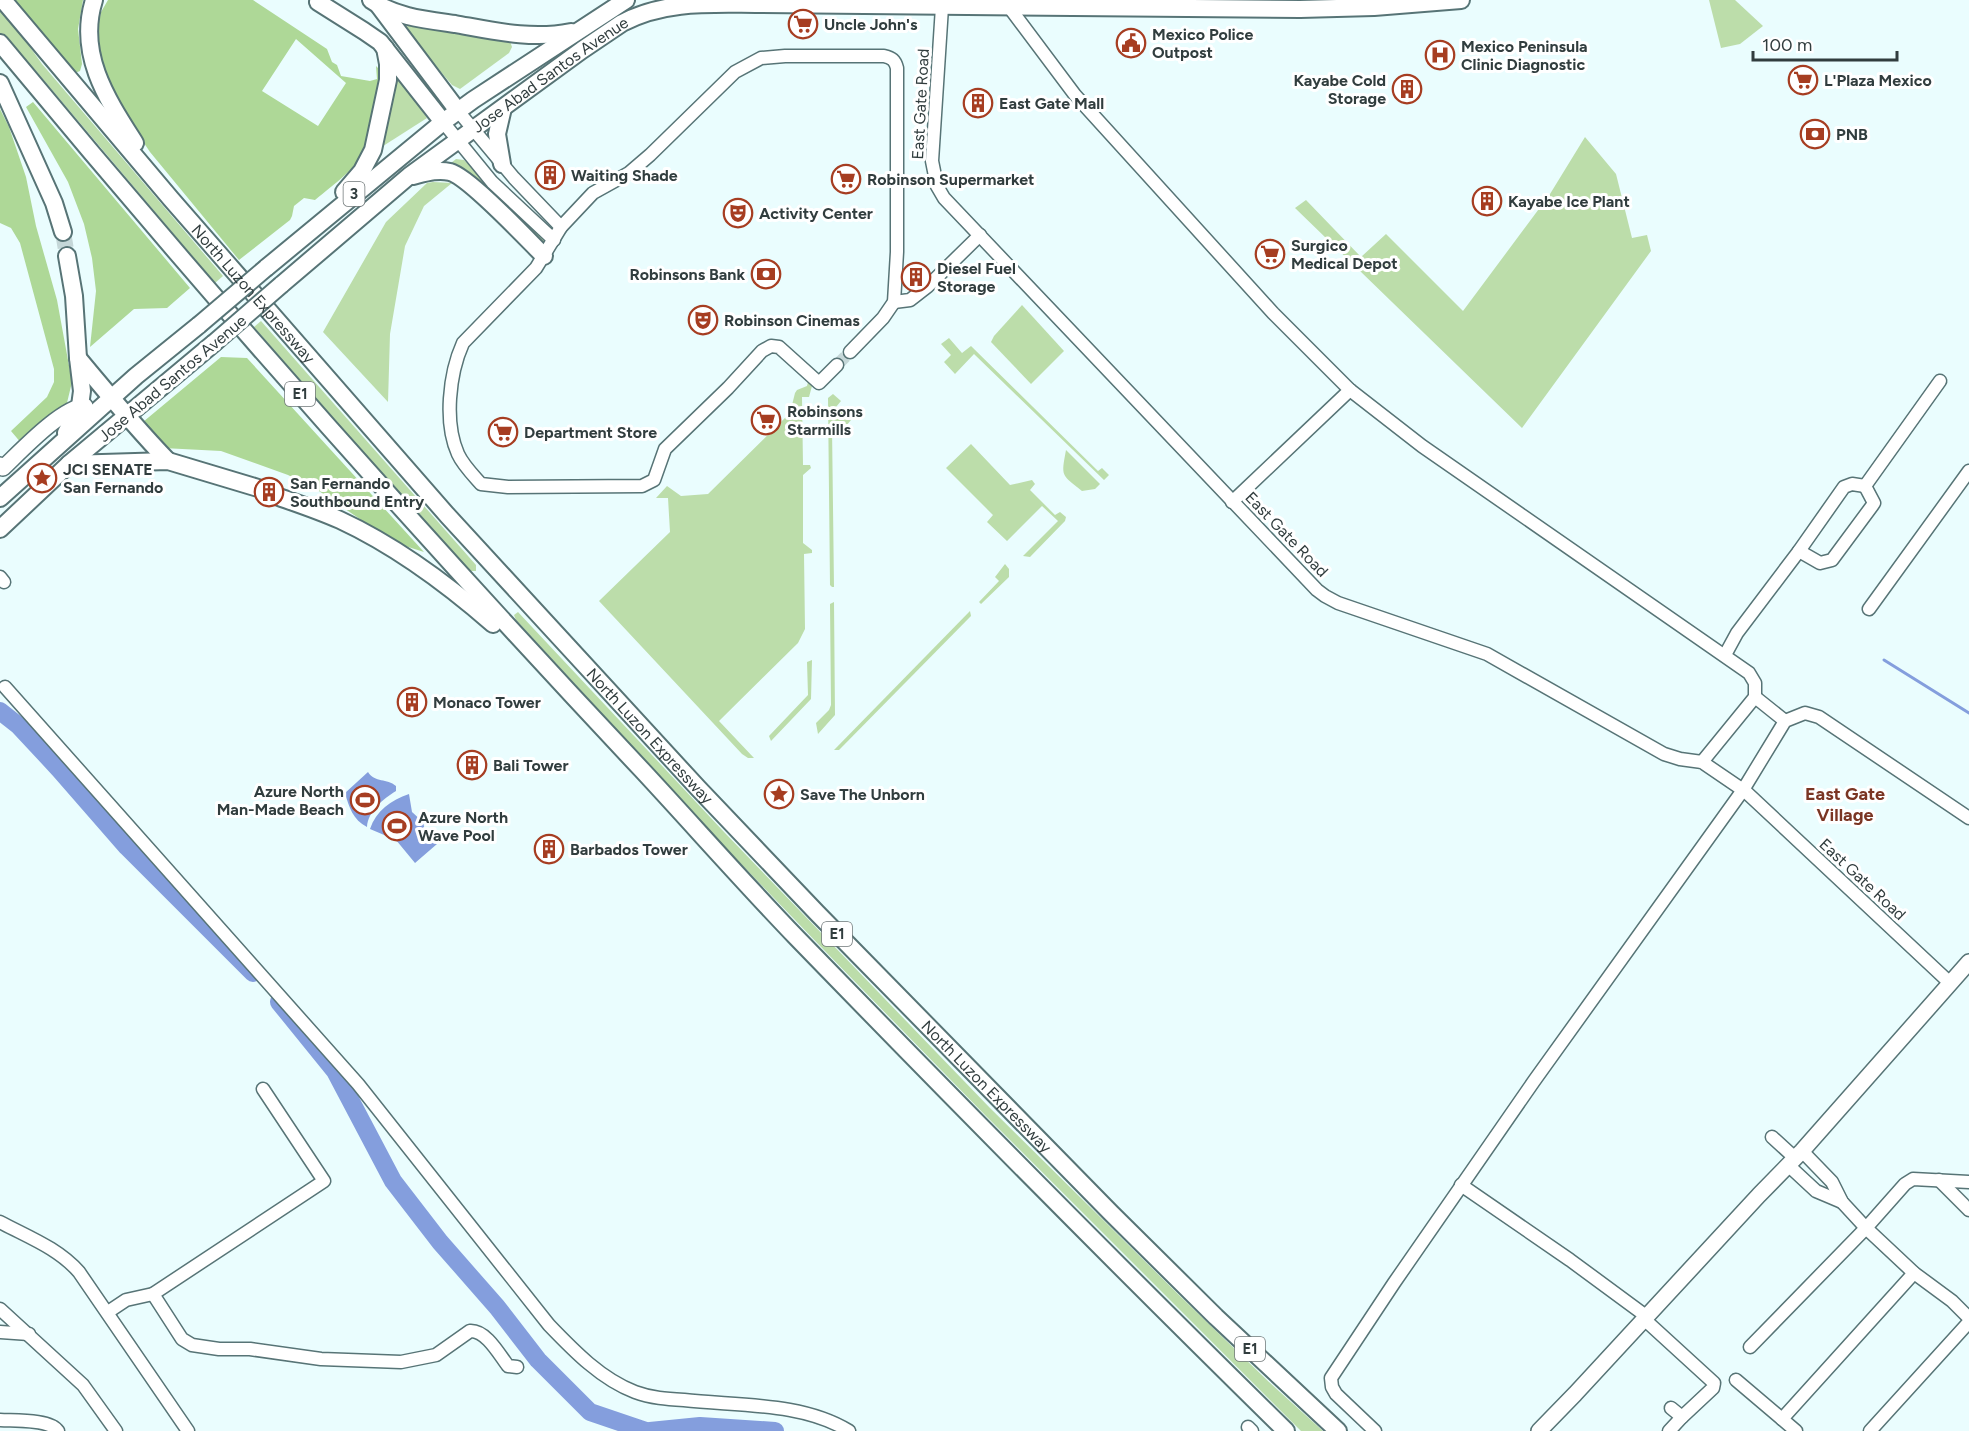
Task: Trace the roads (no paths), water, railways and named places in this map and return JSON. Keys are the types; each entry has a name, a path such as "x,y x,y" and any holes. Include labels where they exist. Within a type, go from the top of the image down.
{"highway":[{"name":"North Luzon Expressway","path":"3,0 171,199 447,515 730,821 832,929 1111,1213 1225,1325 1338,1431"},
{"path":"94,0 90,16 89,43 91,59 98,79 114,110 171,199"},
{"name":"Jose Abad Santos Avenue","path":"0,498 108,401 443,122 626,0"},
{"path":"1174,4 1341,4 1461,0"},
{"path":"318,2 364,31 385,48 443,122"},
{"name":"Jose Abad Santos Avenue","path":"0,529 69,464 214,344 409,176 622,22 658,9 686,5 766,2 942,7 1016,4 1078,6 1174,4"},
{"path":"374,3 423,19 507,33 547,36 577,31"},
{"path":"374,3 458,111"},
{"name":"North Luzon Expressway","path":"0,43 176,253 424,536 556,680 795,936 1085,1232 1286,1431"},
{"path":"312,230 362,171 373,150 388,80 385,48"},
{"path":"0,83 54,203 63,232"},
{"path":"502,164 497,134 503,108"},
{"path":"409,176 437,171 452,173 479,194 544,256"},
{"path":"60,444 82,391 74,296 67,256"},
{"path":"78,358 108,401 127,415 137,429 168,461"},
{"path":"69,464 168,461 258,488"},
{"path":"279,496 353,527 425,569 480,612 556,680"}],"main road":[{"path":"1,466 75,408 108,401"},
{"path":"1539,1431 1575,1395 1756,1192 1795,1158 1969,962"}],"street":[{"path":"1016,4 1076,95 1273,314 1350,390 1422,446 1749,673 1755,683 1755,697 1702,762"},
{"name":"East Gate Road","path":"942,7 932,161 937,186 944,198 1232,502 1325,596 1487,654 1664,754 1702,762 1743,789 1950,983"},
{"path":"837,365 819,383 779,347 771,346 762,351 728,388 664,449 654,480 642,486 508,487 481,484 459,456 453,440 450,390 456,358 463,344 536,268 561,226 593,193 629,173 735,72 761,58 785,56 890,58 895,62 897,68 897,252 894,302 883,318 850,352"},
{"path":"458,111 502,164 561,226"},
{"path":"443,122 492,182 554,240"},
{"path":"894,302 910,300 928,286 980,235"},
{"path":"1865,486 1940,381"},
{"path":"1232,502 1350,390"},
{"path":"1869,609 1969,471"},
{"path":"1725,655 1737,633 1844,487 1852,484 1865,486"},
{"path":"1799,551 1820,563 1832,560 1874,503 1865,486"},
{"path":"5,687 358,1084 549,1325 578,1354 607,1377 634,1391 657,1398 767,1407 815,1416 849,1431"},
{"path":"1755,697 1785,721"},
{"path":"1375,1431 1336,1394 1331,1378 1540,1072 1743,789 1785,721 1805,713 1819,717 1969,818"},
{"path":"108,1312 126,1300 153,1294 324,1181 263,1089"},
{"path":"1772,1137 1795,1158 1832,1182 1842,1202 1866,1228 1914,1273 1952,1301 1969,1320 1870,1431"},
{"path":"1795,1158 1816,1191 1842,1202"},
{"path":"1750,1347 1866,1228 1905,1184 1913,1179 1969,1182"},
{"path":"1939,1180 1969,1210"},
{"path":"1461,1185 1570,1260 1645,1317 1713,1383 1713,1388 1669,1431"},
{"path":"0,1222 56,1251 80,1272 188,1431"},
{"path":"1782,1419 1914,1273"},
{"path":"153,1294 182,1339 192,1345 219,1349 250,1349 321,1359 401,1362 436,1355 474,1331 482,1333 508,1366 517,1367"},
{"path":"0,1309 82,1385 116,1431"},
{"path":"0,1332 28,1334"},
{"path":"1736,1380 1797,1431"},
{"path":"1671,1408 1682,1417"},
{"path":"0,1420 45,1423 56,1429"}],"water":[{"name":"Azure North Man-Made Beach","path":"368,772 374,778 396,786 396,791 373,811 367,827 355,817 345,793"},
{"name":"Azure North Wave Pool","path":"409,794 412,812 423,822 426,835 437,844 415,863 396,840 370,829 376,817 385,807"}],"waterway":[{"path":"1884,660 1969,713"},
{"path":"0,711 19,726 127,847 253,973"},
{"path":"279,1002 335,1071 393,1181 440,1242 497,1307 538,1360 590,1412 646,1431"},
{"path":"650,1431 700,1426 775,1431"}],"tunnel":[{"path":"63,232 67,256"},
{"path":"837,365 850,352"},
{"path":"258,488 279,497"}],"place":[{"name":"Uncle John's","path":"803,24"},
{"name":"Mexico Police Outpost","path":"1131,43"},
{"name":"Mexico Peninsula Clinic Diagnostic","path":"1440,55"},
{"name":"L'Plaza Mexico","path":"1803,80"},
{"name":"Kayabe Cold Storage","path":"1407,89"},
{"name":"East Gate Mall","path":"978,103"},
{"name":"PNB","path":"1815,134"},
{"name":"Waiting Shade","path":"550,175"},
{"name":"Robinson Supermarket","path":"846,179"},
{"name":"Kayabe Ice Plant","path":"1487,201"},
{"name":"Activity Center","path":"738,213"},
{"name":"Surgico Medical Depot","path":"1270,254"},
{"name":"Robinsons Bank","path":"766,274"},
{"name":"Diesel Fuel Storage","path":"916,277"},
{"name":"Robinson Cinemas","path":"703,320"},
{"name":"Robinsons Starmills","path":"766,420"},
{"name":"Department Store","path":"503,432"},
{"name":"JCI SENATE San Fernando","path":"42,478"},
{"name":"San Fernando Southbound Entry","path":"269,492"},
{"name":"Monaco Tower","path":"412,702"},
{"name":"Bali Tower","path":"472,765"},
{"name":"Save The Unborn","path":"779,794"},
{"name":"Azure North Man-Made Beach","path":"365,800"},
{"name":"Azure North Wave Pool","path":"397,826"},
{"name":"Barbados Tower","path":"549,849"}],"district":[{"name":"East Gate Village","path":"1845,804"}]}
